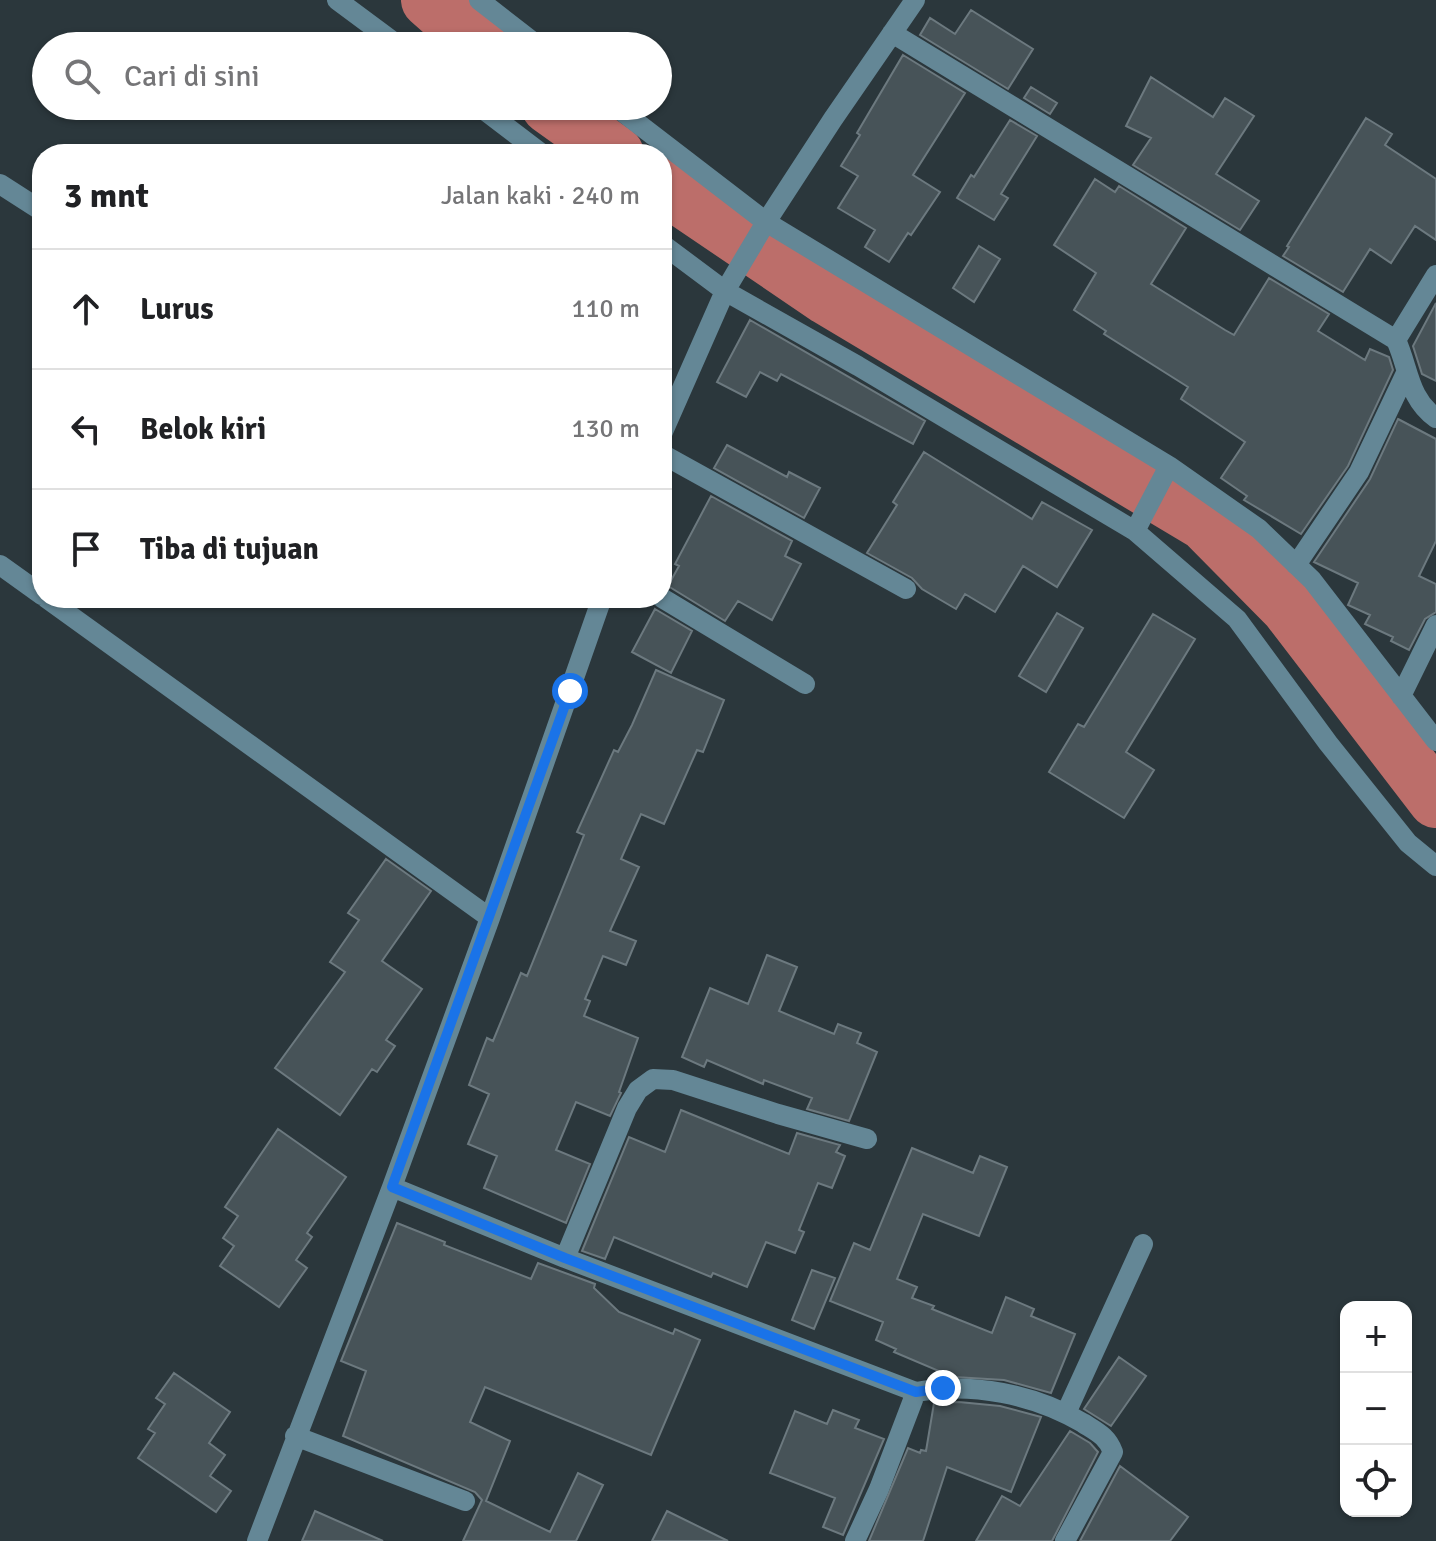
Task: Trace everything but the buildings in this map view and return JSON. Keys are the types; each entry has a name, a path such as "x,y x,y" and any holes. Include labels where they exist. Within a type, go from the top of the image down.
{"street":[{"path":"337,0 380,32"},
{"path":"479,0 520,32"},
{"path":"672,412 728,287 766,222 915,0"},
{"path":"892,33 1396,340 1404,357 1411,390 1436,418"},
{"path":"497,120 529,144"},
{"path":"633,120 664,144"},
{"path":"672,150 766,222 1164,475 1259,529 1312,580 1436,741"},
{"path":"0,184 32,205"},
{"path":"672,251 858,366 1135,531 1237,619 1328,743 1408,843 1436,866"},
{"path":"1396,340 1436,275"},
{"path":"1296,565 1359,472 1406,373"},
{"path":"672,460 906,589"},
{"path":"1135,531 1164,475"},
{"path":"0,565 32,588"},
{"path":"672,604 805,684"},
{"path":"59,608 490,918"},
{"path":"257,1541 392,1187 598,608"},
{"path":"1401,696 1436,625"},
{"path":"565,1258 627,1108 638,1090 653,1079 673,1080 867,1139"},
{"path":"392,1187 565,1258 916,1392 943,1388 1032,1398 1066,1413 1108,1438 1113,1452 1065,1541"},
{"path":"1066,1413 1143,1244"},
{"path":"855,1541 879,1489 916,1392"},
{"path":"295,1436 465,1501"}],"waterway":[{"path":"429,0 465,32"},
{"path":"569,120 602,144"},
{"path":"672,192 827,297 1205,523 1288,607 1436,800"}],"route":[{"path":"570,691 392,1187 565,1258 916,1392 943,1388"}]}
